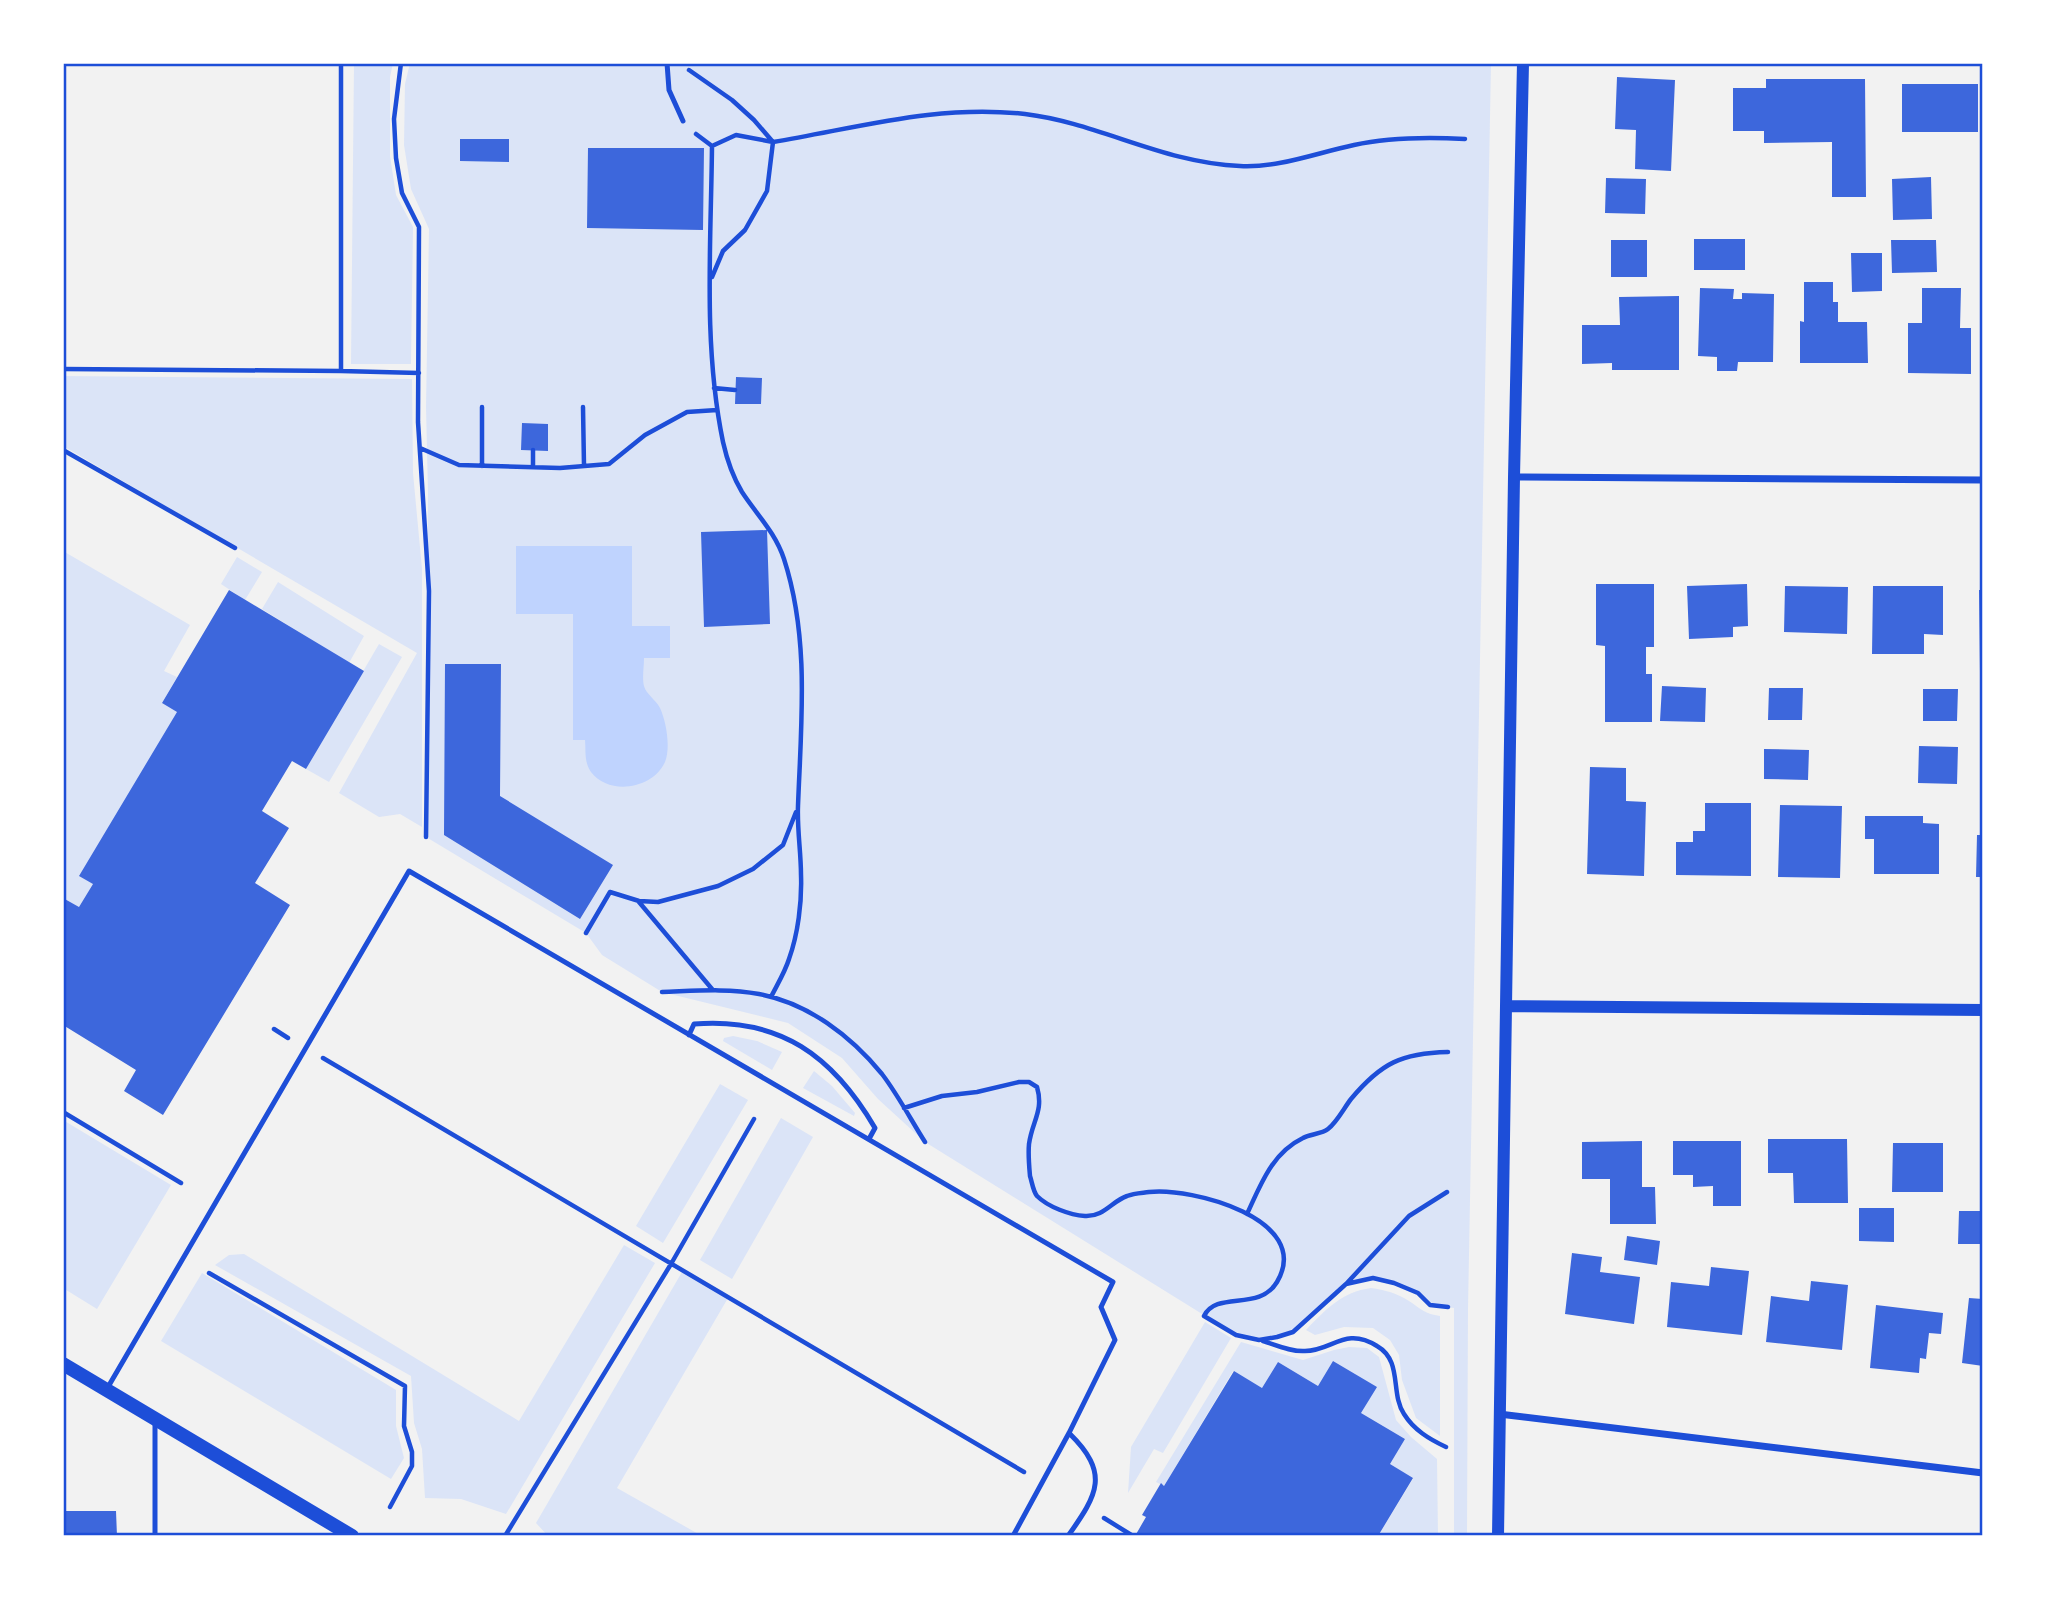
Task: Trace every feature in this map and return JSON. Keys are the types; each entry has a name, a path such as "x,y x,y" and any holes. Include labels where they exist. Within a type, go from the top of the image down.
{"main road":[{"path":"63,1364 352,1536"}],"street":[{"path":"1498,1536 1523,63"},
{"path":"1514,477 1983,480"},
{"path":"1507,1006 1983,1010"},
{"path":"1499,1414 1983,1473"}],"lane":[{"path":"667,63 669,90 683,121"},
{"path":"107,1390 409,872 1114,1282 1101,1307 1115,1340 1043,1483 1013,1536"},
{"path":"689,1035 694,1024 722,1022 768,1029 797,1045 826,1064 861,1103 875,1128 869,1139"},
{"path":"155,1419 155,1536"},
{"path":"1068,1536 1087,1509 1098,1478 1088,1451 1069,1433"}],"path":[{"path":"341,63 341,371"},
{"path":"401,63 394,119 396,158 402,193 419,227 420,448 429,591 426,837"},
{"path":"680,63 732,100 773,142 767,191 745,230 723,251 710,281"},
{"path":"712,146 736,135 773,142 905,116 988,112 1026,114 1069,122 1140,147 1197,162 1242,166 1286,162 1382,141 1412,138 1465,139"},
{"path":"683,121 712,146"},
{"path":"712,146 709,328 717,410 727,461 742,492 769,527 783,555 792,585 803,674 802,763 798,808 802,878 799,917 789,959 771,997"},
{"path":"63,369 419,373"},
{"path":"714,388 735,390"},
{"path":"482,407 482,466"},
{"path":"583,407 584,466"},
{"path":"420,448 458,464 533,467 609,464 645,435 687,412 717,410"},
{"path":"63,450 235,548"},
{"path":"533,450 533,467"},
{"path":"586,933 610,892 639,901 658,902 718,886 753,869 783,845 798,808"},
{"path":"639,901 713,990"},
{"path":"274,1029 1043,1483"},
{"path":"1247,1214 1266,1173 1283,1150 1304,1137 1328,1129 1369,1079 1389,1064 1418,1053 1448,1052"},
{"path":"904,1108 942,1096 1029,1082 1037,1087 1041,1100 1029,1143 1028,1162 1032,1184 1036,1195 1054,1207 1070,1214 1088,1216 1101,1213 1127,1196 1151,1192 1182,1193 1215,1200 1247,1214 1266,1226 1278,1241 1282,1259 1281,1273 1275,1285 1262,1294 1248,1301 1218,1303 1208,1308 1204,1316 1236,1335 1292,1350 1307,1352 1352,1338 1379,1346 1390,1357 1402,1412 1428,1439 1446,1447"},
{"path":"63,1112 181,1183"},
{"path":"505,1536 671,1264 754,1119"},
{"path":"1259,1340 1293,1332 1346,1284 1409,1216 1447,1192"},
{"path":"209,1273 405,1386 404,1426 412,1452 412,1466 390,1507"},
{"path":"1346,1284 1373,1278 1418,1293 1430,1305 1448,1307"},
{"path":"1087,1509 1133,1536"}],"shaded area":[{"path":"354,63 393,63 390,77 390,156 396,195 413,227 411,364 351,364"},
{"path":"410,63 1491,63 1468,1309 1467,1536 1454,1536 1454,1308 1430,1305 1418,1293 1373,1278 1346,1284 1293,1332 1259,1340 1236,1335 925,1142 878,1099 842,1058 788,1023 662,992 602,955 586,933 426,837 426,407 429,229 411,189 404,145 405,84"},
{"path":"63,376 412,379 413,473 422,569 422,827 400,814 379,817 339,793 417,653 63,446"},
{"path":"63,551 190,625 164,671 177,677 162,703 177,712 93,884 79,907 63,898"},
{"path":"237,557 262,572 245,600 221,584"},
{"path":"278,582 364,636 349,663 262,609"},
{"path":"379,644 402,657 329,782 306,769"},
{"path":"733,1036 757,1041 782,1052 772,1070 723,1041 724,1038"},
{"path":"814,1071 832,1086 855,1113 854,1116 803,1088"},
{"path":"720,1084 748,1100 663,1243 636,1226"},
{"path":"781,1118 813,1137 732,1279 700,1260"},
{"path":"63,1120 171,1185 97,1309 63,1288"},
{"path":"624,1245 655,1263 506,1514 461,1499 425,1498 422,1449 414,1423 411,1376 215,1265 229,1255 244,1254 519,1421"},
{"path":"682,1272 728,1298 617,1488 702,1536 548,1536 536,1523"},
{"path":"202,1273 396,1390 396,1426 404,1458 391,1479 161,1341"},
{"path":"1371,1288 1395,1294 1427,1312 1440,1316 1440,1436 1416,1418 1402,1380 1399,1355 1390,1340 1373,1328 1344,1327 1315,1335 1306,1330 1343,1298"},
{"path":"1205,1322 1231,1338 1163,1453 1154,1449 1128,1493 1131,1447"},
{"path":"1241,1342 1303,1360 1349,1347 1367,1348 1379,1357 1396,1420 1437,1459 1438,1536 1378,1536 1413,1479 1390,1464 1405,1439 1361,1413 1376,1387 1333,1361 1318,1386 1278,1362 1262,1388 1233,1371 1164,1486 1156,1482"}],"water":[{"path":"516,546 632,546 632,626 670,626 670,658 644,658 644,686 660,708 668,742 665,762 651,778 641,783 619,787 599,780 591,772 585,740 573,740 573,614 516,614"}],"building":[{"path":"1617,77 1675,80 1671,171 1635,169 1636,130 1615,129"},
{"path":"1766,79 1865,79 1866,197 1832,197 1832,142 1764,143 1764,131 1733,131 1733,88 1766,88"},
{"path":"1902,84 1978,84 1978,132 1902,132"},
{"path":"460,139 509,139 509,162 460,161"},
{"path":"588,148 704,148 703,230 587,228"},
{"path":"1931,177 1932,219 1893,220 1892,179"},
{"path":"1606,178 1646,179 1645,214 1605,213"},
{"path":"1694,239 1745,239 1745,270 1694,270"},
{"path":"1611,240 1647,240 1647,277 1611,277"},
{"path":"1891,240 1936,240 1937,272 1892,273"},
{"path":"1851,253 1882,253 1882,291 1852,292"},
{"path":"1804,282 1833,282 1833,302 1838,302 1838,322 1867,322 1868,363 1800,363"},
{"path":"1700,288 1734,289 1733,299 1742,299 1742,293 1774,294 1773,362 1738,362 1737,371 1717,371 1717,357 1698,356"},
{"path":"1922,288 1961,288 1960,328 1971,328 1971,374 1908,373 1908,323 1922,323"},
{"path":"1679,296 1679,370 1612,370 1612,363 1582,364 1582,325 1620,325 1619,297"},
{"path":"736,377 762,378 761,404 735,404"},
{"path":"522,423 548,424 548,451 521,450"},
{"path":"767,530 770,624 704,627 701,532"},
{"path":"1596,584 1654,584 1654,647 1646,647 1646,674 1652,674 1652,722 1605,722 1605,646 1596,645"},
{"path":"1747,584 1748,626 1733,627 1733,637 1689,639 1687,586"},
{"path":"1785,586 1848,587 1847,634 1784,632"},
{"path":"1873,586 1943,586 1943,635 1924,634 1924,654 1872,654"},
{"path":"229,590 364,671 306,769 292,761 262,811 289,828 255,883 290,905 163,1115 124,1091 136,1070 63,1025 63,898 79,907 93,884 79,876 177,712 162,703"},
{"path":"1979,590 1983,590 1983,672 1980,672"},
{"path":"445,664 501,664 500,796 613,865 580,919 444,835"},
{"path":"1662,686 1706,688 1705,722 1660,721"},
{"path":"1769,688 1803,688 1802,720 1768,720"},
{"path":"1923,689 1958,689 1957,721 1923,721"},
{"path":"1919,746 1958,747 1957,784 1918,783"},
{"path":"1764,749 1809,750 1808,780 1764,779"},
{"path":"1590,767 1626,768 1626,801 1646,802 1644,876 1587,874"},
{"path":"1705,803 1751,803 1751,876 1676,875 1676,842 1693,842 1693,831 1705,831"},
{"path":"1780,805 1842,806 1840,878 1778,877"},
{"path":"1865,816 1923,816 1923,823 1939,824 1939,874 1874,874 1874,839 1865,839"},
{"path":"1977,835 1983,835 1983,877 1976,877"},
{"path":"1768,1139 1847,1139 1848,1203 1794,1203 1793,1173 1768,1173"},
{"path":"1642,1141 1642,1187 1655,1187 1656,1224 1610,1224 1610,1179 1582,1179 1582,1142"},
{"path":"1673,1141 1741,1141 1741,1206 1713,1206 1713,1186 1693,1187 1693,1175 1673,1175"},
{"path":"1893,1143 1943,1143 1943,1192 1892,1192"},
{"path":"1859,1208 1894,1208 1894,1242 1859,1241"},
{"path":"1959,1211 1983,1211 1983,1244 1958,1244"},
{"path":"1627,1236 1660,1241 1657,1265 1624,1260"},
{"path":"1572,1253 1602,1257 1600,1272 1640,1277 1634,1324 1565,1314"},
{"path":"1711,1267 1749,1271 1742,1335 1667,1327 1671,1282 1709,1286"},
{"path":"1811,1281 1848,1285 1842,1350 1766,1342 1771,1296 1809,1301"},
{"path":"1969,1298 1983,1299 1983,1366 1962,1363"},
{"path":"1876,1305 1943,1313 1941,1334 1929,1333 1926,1359 1920,1358 1919,1373 1870,1368"},
{"path":"1333,1361 1377,1387 1361,1413 1405,1439 1390,1464 1413,1478 1378,1536 1135,1536 1146,1517 1142,1515 1161,1483 1164,1486 1234,1371 1262,1388 1278,1362 1318,1386"},
{"path":"63,1511 116,1511 117,1536 63,1536"}]}
